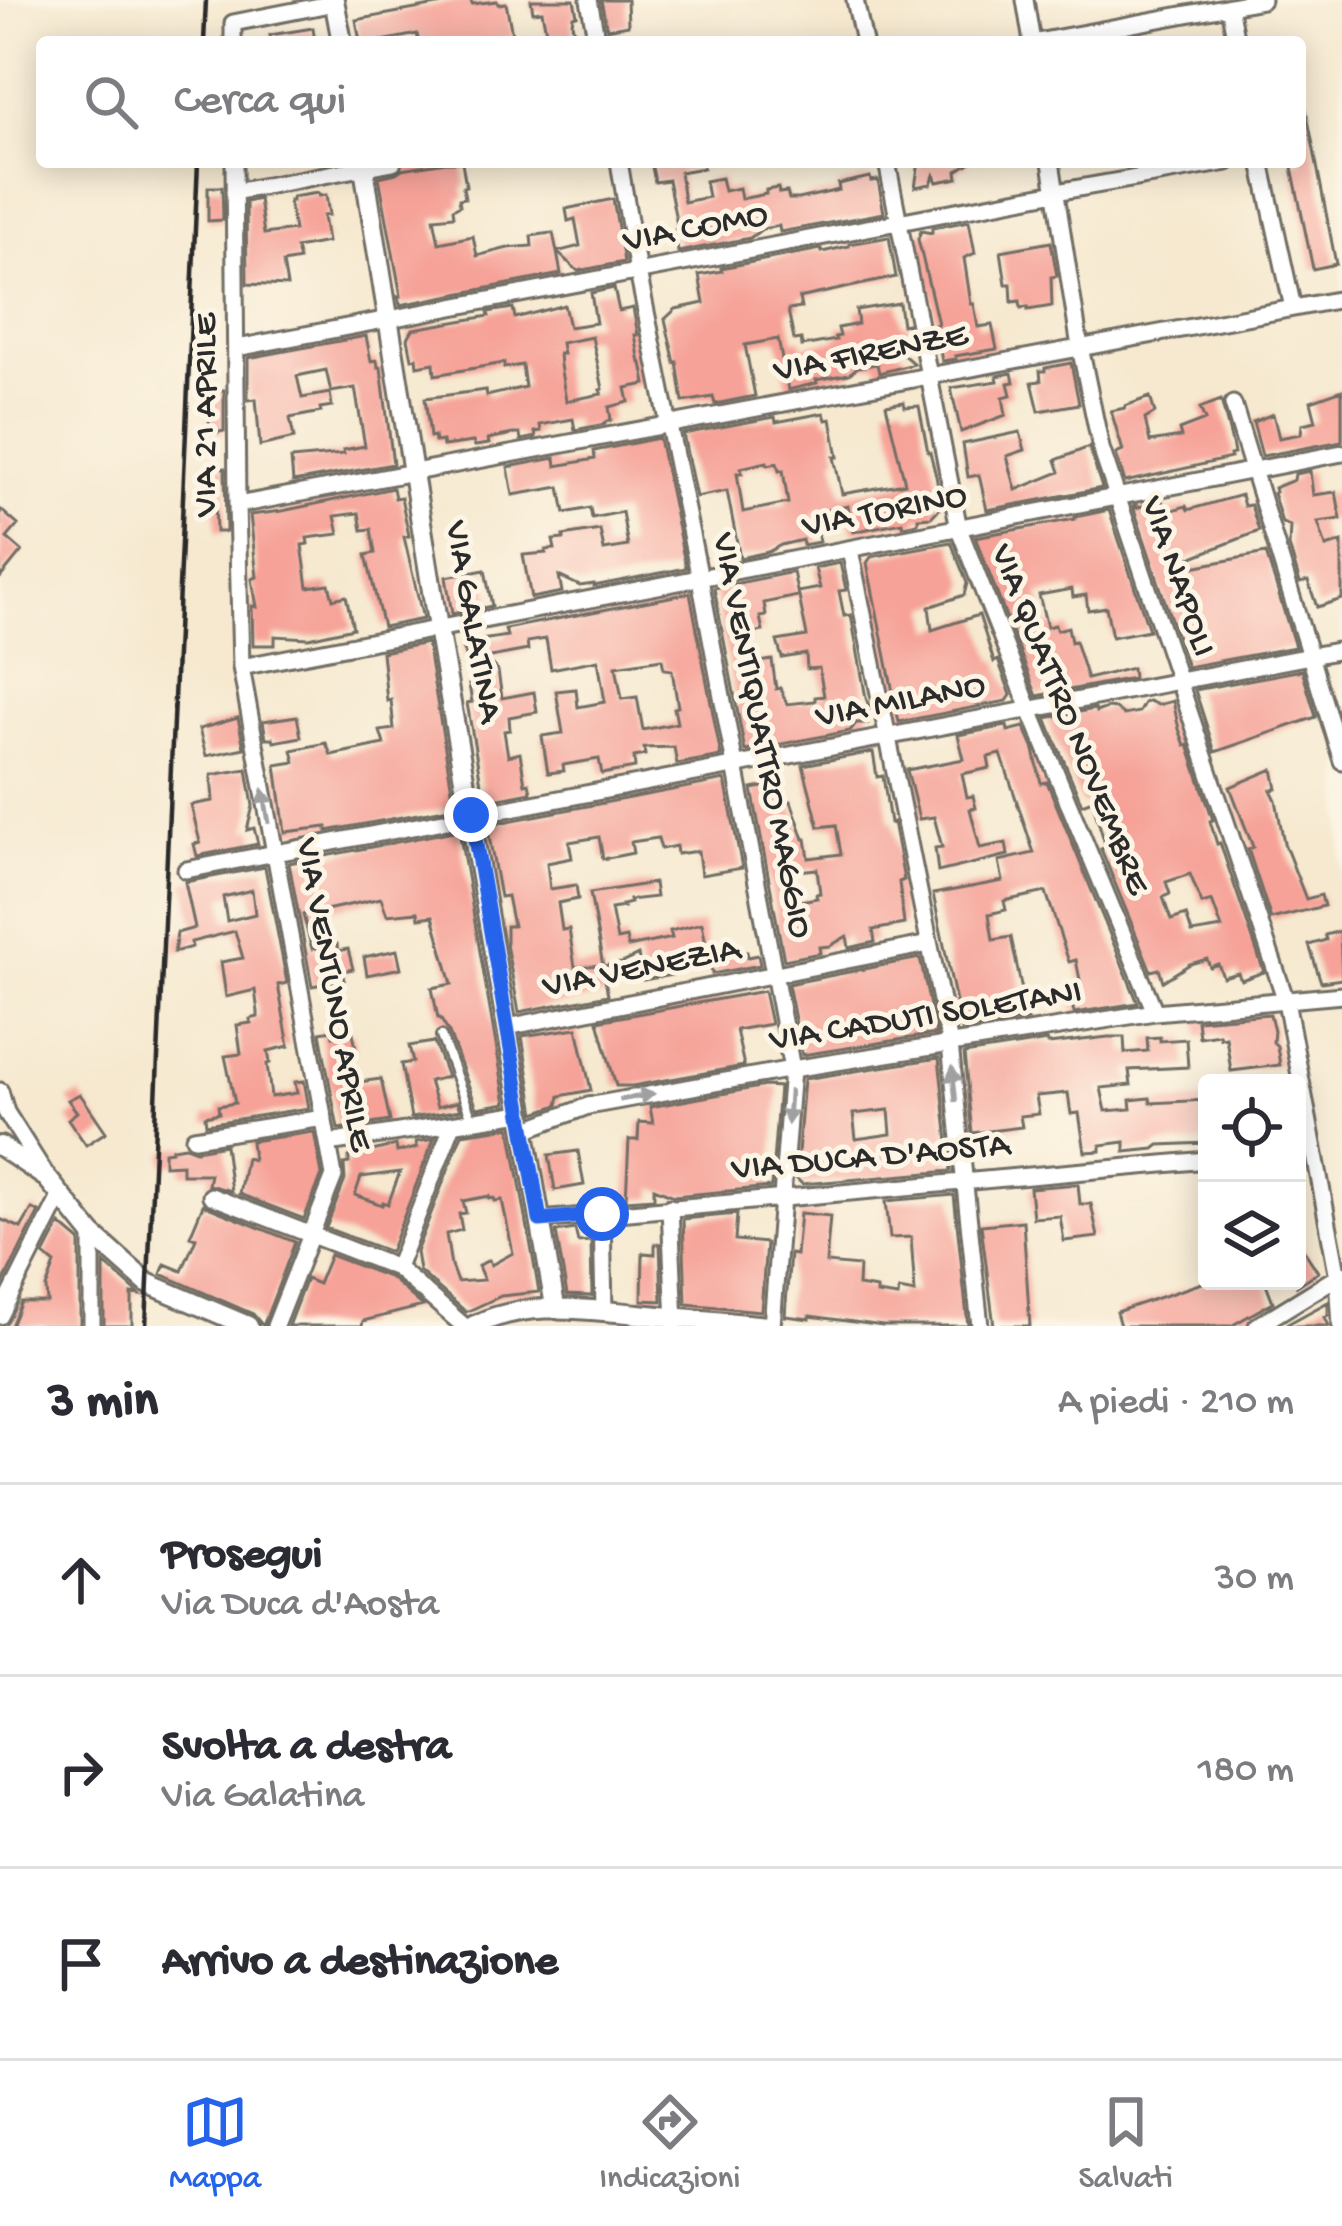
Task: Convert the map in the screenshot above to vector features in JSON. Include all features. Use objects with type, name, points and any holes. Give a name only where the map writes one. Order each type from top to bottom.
[{"type":"street","points":[[589,0],[596,36]]},
{"type":"street","points":[[855,0],[863,36]]},
{"type":"street","points":[[1025,0],[1033,36]]},
{"type":"street","points":[[1066,36],[1262,0]]},
{"type":"street","points":[[233,36],[233,22],[339,1],[342,36]]},
{"type":"street","points":[[1228,6],[1235,36]]},
{"type":"street","name":"VIA 21 APRILE","points":[[234,168],[241,667]]},
{"type":"street","points":[[234,192],[349,168]]},
{"type":"street","name":"VIA GALATINA","points":[[363,168],[556,1316]]},
{"type":"street","name":"VIA VENTIQUATTRO MAGGIO","points":[[621,168],[792,1069],[770,1326]]},
{"type":"street","name":"VIA QUATTRO NOVEMBRE","points":[[888,168],[959,529],[1154,1012]]},
{"type":"street","name":"VIA NAPOLI","points":[[1052,168],[1101,448],[1286,1001],[1295,1074]]},
{"type":"street","name":"VIA COMO","points":[[237,348],[1194,168]]},
{"type":"street","points":[[1262,168],[1293,308]]},
{"type":"street","name":"VIA FIRENZE","points":[[237,505],[1342,299]]},
{"type":"street","points":[[1233,404],[1342,761]]},
{"type":"street","name":"VIA TORINO","points":[[241,667],[1342,454]]},
{"type":"street","points":[[850,550],[950,1045],[980,1326]]},
{"type":"street","name":"VIA MILANO","points":[[186,870],[1342,650]]},
{"type":"street","name":"VIA VENTUNO APRILE","points":[[241,667],[334,1176],[275,1326]]},
{"type":"street","name":"VIA VENEZIA","points":[[507,1027],[929,944]]},
{"type":"street","name":"VIA CADUTI SOLETANI","points":[[328,1143],[472,1120],[524,1122],[792,1069],[1154,1012],[1342,995]]},
{"type":"street","points":[[0,1091],[3,1113],[60,1197],[92,1234],[147,1283],[248,1326]]},
{"type":"street","points":[[194,1138],[324,1118]]},
{"type":"street","points":[[397,1268],[453,1124]]},
{"type":"street","points":[[0,1145],[47,1178]]},
{"type":"street","name":"VIA NAPOLI","points":[[1306,1156],[1340,1276],[1341,1326]]},
{"type":"street","name":"VIA DUCA D'AOSTA","points":[[540,1220],[1198,1161]]},
{"type":"street","points":[[211,1196],[397,1268],[468,1326],[513,1312],[556,1316],[604,1311],[675,1322],[770,1326]]},
{"type":"street","points":[[0,1316],[60,1197]]},
{"type":"street","points":[[670,1207],[675,1322]]},
{"type":"street","points":[[602,1214],[604,1311]]},
{"type":"street","points":[[92,1234],[92,1326]]},
{"type":"street","points":[[1257,1326],[1340,1276]]},
{"type":"lane","points":[[441,1036],[472,1120]]},
{"type":"building","points":[[464,0],[472,4],[497,1],[506,3],[512,36],[359,36],[356,20]]},
{"type":"building","points":[[531,0],[574,0],[575,36],[547,36],[542,11],[533,12]]},
{"type":"building","points":[[601,0],[627,0],[628,25],[607,29]]},
{"type":"building","points":[[313,28],[314,36],[270,36]]},
{"type":"building","points":[[1306,109],[1336,264],[1313,269],[1292,168],[1306,168]]},
{"type":"building","points":[[463,168],[465,198],[459,199],[454,216],[434,218],[439,243],[473,236],[477,256],[532,246],[531,236],[553,233],[561,274],[400,305],[379,177],[402,169]]},
{"type":"building","points":[[652,168],[703,168],[680,172],[684,202],[708,197],[705,181],[721,178],[724,191],[739,188],[741,199],[778,188],[789,199],[798,199],[870,177],[878,180],[884,213],[780,232],[779,226],[762,229],[750,238],[678,252],[668,180],[655,182]]},
{"type":"building","points":[[918,168],[962,168],[958,178],[937,182],[934,175],[931,184],[915,187]]},
{"type":"building","points":[[208,187],[222,187],[223,220],[208,221]]},
{"type":"building","points":[[326,195],[327,242],[296,248],[299,260],[283,263],[287,286],[247,284],[246,202],[259,199],[264,234],[294,230],[289,201]]},
{"type":"building","points":[[613,199],[624,262],[578,271],[557,252],[580,246],[575,219],[568,221],[566,209]]},
{"type":"building","points":[[969,221],[975,253],[964,258],[971,304],[978,327],[992,325],[997,349],[942,361],[918,239],[921,231],[932,233],[932,228]]},
{"type":"building","points":[[889,237],[896,277],[799,298],[801,308],[788,310],[794,340],[801,339],[802,346],[836,340],[838,328],[858,324],[856,310],[899,303],[910,342],[893,346],[914,364],[879,373],[877,364],[858,367],[849,374],[788,390],[778,339],[745,345],[755,396],[715,404],[713,397],[683,402],[665,319],[676,309],[704,303],[699,275]]},
{"type":"building","points":[[1051,242],[1057,276],[1051,277],[1052,306],[1021,308],[1020,301],[1012,302],[1001,251]]},
{"type":"building","points":[[614,288],[619,311],[633,308],[646,384],[626,388],[629,402],[609,407],[611,420],[575,430],[573,419],[540,425],[536,437],[521,440],[520,434],[513,434],[475,446],[473,442],[443,446],[430,437],[425,398],[486,390],[487,396],[525,387],[522,365],[504,368],[504,363],[435,375],[434,363],[417,366],[416,358],[412,359],[408,338],[413,329],[513,308],[515,318],[564,305],[569,327],[596,323],[591,293]],"holes":[[[592,337],[602,394],[566,401],[561,343]]]},
{"type":"building","points":[[366,336],[371,361],[377,360],[381,367],[393,464],[293,482],[291,459],[344,454],[343,450],[365,446],[355,388],[331,392],[326,370],[297,376],[302,398],[330,393],[332,406],[290,418],[294,438],[260,446],[256,399],[248,400],[248,358]]},
{"type":"building","points":[[1071,363],[1079,404],[1039,411],[1032,382],[1041,381],[1040,371],[1045,368]]},
{"type":"building","points":[[1012,373],[1011,395],[1003,397],[1006,415],[961,432],[951,388],[998,381],[997,376]]},
{"type":"building","points":[[212,390],[224,390],[224,431],[206,435],[213,417]]},
{"type":"building","points":[[1342,390],[1342,441],[1262,456],[1253,422],[1273,414],[1279,438],[1301,434],[1302,424],[1316,421],[1311,401]]},
{"type":"building","points":[[1150,397],[1155,413],[1145,419],[1150,442],[1181,437],[1179,430],[1205,420],[1200,408],[1221,400],[1234,454],[1125,482],[1116,454],[1123,451],[1111,411]]},
{"type":"building","points":[[886,405],[919,406],[939,509],[931,517],[918,518],[918,523],[853,532],[848,506],[818,512],[814,513],[819,542],[803,545],[802,540],[740,558],[727,491],[696,497],[683,434],[824,413],[826,420],[831,419],[842,494],[905,483]],"holes":[[[777,463],[779,471],[783,470],[788,503],[743,512],[737,473],[742,473],[741,468]]]},
{"type":"building","points":[[1020,432],[1025,450],[1007,456],[1016,490],[1060,472],[1056,460],[1089,447],[1102,488],[987,510],[979,475],[968,477],[963,444]]},
{"type":"building","points":[[659,438],[686,568],[594,586],[580,586],[559,576],[562,592],[531,598],[523,555],[555,549],[553,540],[563,536],[600,530],[604,550],[628,546],[622,512],[592,518],[590,508],[565,513],[560,487],[513,495],[508,467],[555,458],[556,466],[595,459],[594,451]]},
{"type":"building","points":[[214,467],[225,468],[226,532],[216,532]]},
{"type":"building","points":[[1310,471],[1313,495],[1336,492],[1341,519],[1318,522],[1326,547],[1342,542],[1342,599],[1317,607],[1308,581],[1300,583],[1289,546],[1290,526],[1282,523],[1273,493],[1274,488],[1294,480],[1295,474]]},
{"type":"building","points":[[393,488],[395,498],[401,497],[409,536],[404,537],[423,619],[383,627],[366,555],[375,553],[371,529],[362,530],[359,513],[335,516],[339,534],[307,538],[308,544],[302,545],[308,587],[329,584],[333,599],[346,596],[353,628],[309,638],[275,636],[275,645],[253,645],[252,606],[257,607],[252,579],[257,577],[250,515]]},
{"type":"building","points":[[1241,495],[1244,506],[1251,505],[1259,531],[1185,560],[1187,568],[1266,553],[1295,647],[1187,667],[1133,506],[1162,501],[1166,512],[1186,506],[1188,510]]},
{"type":"building","points":[[0,509],[18,525],[7,538],[22,551],[0,578]]},
{"type":"building","points":[[1109,510],[1149,630],[1112,637],[1106,607],[1088,610],[1086,595],[1073,597],[1072,589],[1039,595],[1047,627],[1068,627],[1087,679],[1132,668],[1133,678],[1037,696],[975,537]]},
{"type":"building","points":[[951,542],[967,583],[964,595],[929,607],[932,630],[979,615],[1011,695],[1007,701],[899,722],[867,563],[871,557]]},
{"type":"building","points":[[840,563],[846,590],[839,591],[844,616],[851,615],[870,709],[868,723],[856,723],[850,731],[745,751],[714,588],[793,572],[798,596],[764,603],[763,631],[741,635],[747,658],[753,657],[754,663],[772,660],[776,689],[780,688],[787,704],[815,701],[824,696],[819,668],[807,669],[806,654],[782,658],[777,641],[807,636],[798,592],[820,588],[815,568]]},
{"type":"building","points":[[485,570],[492,606],[452,614],[446,577]]},
{"type":"building","points":[[690,593],[721,756],[677,764],[674,747],[644,748],[645,755],[634,757],[635,768],[602,774],[599,759],[563,765],[564,771],[548,773],[542,736],[563,733],[556,691],[576,689],[578,707],[605,702],[598,660],[551,669],[546,639],[527,642],[528,650],[485,658],[498,671],[502,698],[534,692],[537,712],[509,717],[510,730],[504,731],[508,756],[520,753],[525,784],[529,783],[531,792],[484,801],[467,703],[472,702],[469,685],[473,685],[462,643],[507,636],[505,629]],"holes":[[[662,659],[664,669],[672,670],[677,723],[643,730],[637,697],[622,699],[616,666]]]},
{"type":"building","points":[[427,643],[455,807],[327,831],[327,827],[285,832],[276,765],[295,762],[292,750],[326,743],[331,755],[384,744],[380,731],[394,729],[382,652]]},
{"type":"building","points":[[1302,670],[1316,717],[1215,752],[1195,690]]},
{"type":"building","points":[[1173,701],[1217,844],[1264,972],[1241,980],[1238,973],[1223,977],[1218,964],[1210,967],[1207,959],[1163,981],[1159,969],[1151,971],[1101,849],[1106,847],[1092,800],[1082,804],[1046,718],[1107,708],[1124,715],[1139,712],[1144,703]],"holes":[[[1190,874],[1202,904],[1212,901],[1222,928],[1192,933],[1186,915],[1171,920],[1163,897],[1170,894],[1166,882]]]},
{"type":"building","points":[[297,716],[301,737],[274,742],[266,738],[263,721]]},
{"type":"building","points":[[238,718],[244,748],[206,756],[199,729]]},
{"type":"building","points":[[1007,726],[1008,731],[1024,727],[1041,783],[1047,782],[1138,1003],[1074,1013],[1071,999],[1083,995],[1076,960],[1069,962],[1046,892],[1004,901],[1006,910],[989,914],[993,940],[1011,937],[1028,1020],[962,1030],[933,894],[1003,881],[999,861],[1034,853],[1001,754],[988,757],[990,768],[962,774],[967,797],[973,796],[976,808],[970,809],[980,848],[1006,843],[1008,855],[938,872],[935,848],[942,847],[934,817],[919,819],[907,770],[964,759],[958,735]]},
{"type":"building","points":[[873,752],[877,777],[883,776],[904,880],[899,882],[904,924],[873,930],[875,942],[849,948],[847,936],[819,947],[820,953],[784,960],[752,789],[779,784],[784,802],[791,801],[809,858],[841,854],[836,825],[819,827],[803,765]],"holes":[[[817,869],[817,898],[794,902],[788,872]]]},
{"type":"building","points":[[247,769],[253,806],[247,830],[254,828],[258,844],[197,856],[194,844],[200,842],[191,805],[213,801],[211,775]]},
{"type":"building","points":[[1273,769],[1277,789],[1271,790],[1284,843],[1306,899],[1321,895],[1324,906],[1271,919],[1248,849],[1253,847],[1230,787]]},
{"type":"building","points":[[725,780],[742,868],[701,875],[698,851],[677,854],[676,846],[661,849],[658,838],[631,842],[633,853],[603,859],[599,837],[569,842],[572,858],[547,863],[550,889],[576,885],[578,899],[558,903],[562,930],[569,929],[575,967],[602,965],[608,995],[519,1012],[506,944],[506,926],[513,926],[507,896],[500,897],[487,825]]},
{"type":"building","points":[[459,830],[506,1103],[477,1108],[449,1033],[438,1018],[432,988],[452,984],[433,916],[419,918],[418,912],[387,915],[381,898],[303,915],[312,949],[337,944],[338,951],[348,949],[353,969],[342,971],[344,980],[312,986],[289,863]]},
{"type":"building","points":[[265,867],[287,983],[278,985],[289,1046],[268,1051],[271,1097],[297,1093],[295,1082],[304,1081],[309,1108],[206,1124],[205,1116],[219,1113],[218,1106],[235,1103],[225,1056],[241,1054],[237,1025],[251,1023],[258,1012],[255,990],[226,997],[221,962],[243,958],[235,931],[191,942],[192,947],[174,952],[177,933],[195,928],[185,882]],"holes":[[[252,890],[255,914],[227,921],[223,897]]]},
{"type":"building","points":[[654,883],[656,897],[629,900],[611,909],[617,940],[626,938],[628,947],[672,938],[670,931],[702,923],[709,960],[670,967],[672,975],[643,980],[638,955],[603,966],[590,893]]},
{"type":"building","points":[[1340,931],[1342,979],[1321,982],[1309,945]]},
{"type":"building","points":[[735,948],[748,957],[758,955],[760,965],[712,974],[708,952]]},
{"type":"building","points":[[397,950],[401,968],[367,975],[364,957]]},
{"type":"building","points":[[920,958],[936,1034],[802,1055],[788,984]]},
{"type":"building","points":[[764,991],[771,1024],[736,1030],[744,1066],[616,1086],[598,1021]]},
{"type":"building","points":[[1270,1014],[1280,1065],[1231,1071],[1226,1037],[1199,1037],[1197,1020]]},
{"type":"building","points":[[577,1028],[591,1090],[560,1096],[558,1105],[535,1113],[522,1036]]},
{"type":"building","points":[[332,1030],[333,1036],[353,1033],[356,1048],[346,1050],[351,1083],[381,1079],[390,1121],[338,1129],[320,1032]]},
{"type":"building","points":[[1124,1037],[1125,1053],[1148,1051],[1147,1038],[1186,1039],[1188,1067],[1129,1070],[1131,1085],[1101,1088],[1106,1111],[1131,1109],[1130,1100],[1198,1100],[1198,1143],[1125,1152],[1125,1142],[1085,1152],[1079,1113],[1071,1114],[1068,1093],[1036,1096],[1039,1114],[1020,1116],[1022,1127],[972,1133],[964,1054]]},
{"type":"building","points":[[434,1042],[447,1077],[429,1081],[437,1107],[457,1102],[460,1110],[411,1118],[401,1064],[413,1062],[409,1046]]},
{"type":"building","points":[[939,1058],[951,1171],[802,1184],[796,1178],[804,1079]],"holes":[[[889,1110],[891,1134],[856,1139],[853,1114]]]},
{"type":"building","points":[[779,1087],[771,1187],[674,1196],[654,1188],[654,1198],[626,1200],[629,1140],[638,1140],[639,1122],[653,1123],[650,1107]]},
{"type":"building","points":[[80,1094],[106,1132],[86,1145],[68,1119],[77,1112],[68,1100]]},
{"type":"building","points":[[510,1127],[539,1292],[501,1296],[466,1312],[419,1271],[416,1252],[462,1134]],"holes":[[[502,1200],[513,1253],[478,1266],[484,1280],[457,1282],[446,1234],[462,1230],[463,1201]]]},
{"type":"building","points":[[314,1132],[322,1175],[304,1219],[239,1194],[246,1158],[253,1160],[251,1141]]},
{"type":"building","points":[[434,1139],[390,1252],[326,1228],[349,1157],[396,1145],[397,1152],[417,1148],[416,1142]],"holes":[[[400,1172],[388,1204],[355,1195],[361,1177]]]},
{"type":"building","points":[[225,1145],[231,1191],[208,1185],[210,1174],[182,1174],[182,1164],[164,1165],[164,1152],[172,1148]]},
{"type":"building","points":[[578,1151],[584,1185],[555,1190],[549,1155]]},
{"type":"building","points":[[1078,1184],[1080,1204],[1091,1204],[1098,1237],[1064,1241],[1060,1216],[1033,1218],[1030,1188]]},
{"type":"building","points":[[954,1195],[968,1326],[883,1326],[785,1316],[790,1254],[796,1255],[800,1213],[830,1216],[826,1263],[859,1266],[858,1286],[898,1297],[899,1290],[915,1293],[911,1237],[890,1238],[886,1201]]},
{"type":"building","points":[[203,1205],[295,1242],[263,1326],[253,1314],[161,1274],[165,1264],[182,1271]]},
{"type":"building","points":[[32,1209],[39,1212],[0,1289],[0,1219],[21,1228]]},
{"type":"building","points":[[737,1214],[735,1240],[766,1243],[761,1311],[686,1304],[683,1219]]},
{"type":"building","points":[[1023,1221],[1030,1326],[994,1326],[981,1225]]},
{"type":"building","points":[[60,1224],[80,1241],[80,1326],[11,1326],[21,1302],[47,1302],[46,1288],[55,1264],[44,1255]]},
{"type":"building","points":[[575,1229],[578,1242],[591,1241],[592,1296],[567,1295],[556,1232]]},
{"type":"building","points":[[655,1244],[660,1244],[662,1301],[642,1300],[643,1253],[655,1254]]},
{"type":"building","points":[[1306,1254],[1318,1272],[1306,1280]]},
{"type":"building","points":[[330,1255],[391,1278],[423,1306],[363,1321],[362,1326],[288,1326],[306,1279],[318,1284]]},
{"type":"building","points":[[104,1263],[140,1295],[132,1294],[132,1326],[104,1326]]},
{"type":"building","points":[[1198,1284],[1198,1290],[1268,1290],[1273,1302],[1231,1326],[1120,1326],[1116,1312]]},
{"type":"building","points":[[1328,1302],[1325,1317],[1329,1326],[1284,1326]]},
{"type":"railway","points":[[204,36],[206,0]]},
{"type":"railway","points":[[146,1326],[198,168]]},
{"type":"route","points":[[471,815],[540,1220],[602,1214]]}]
